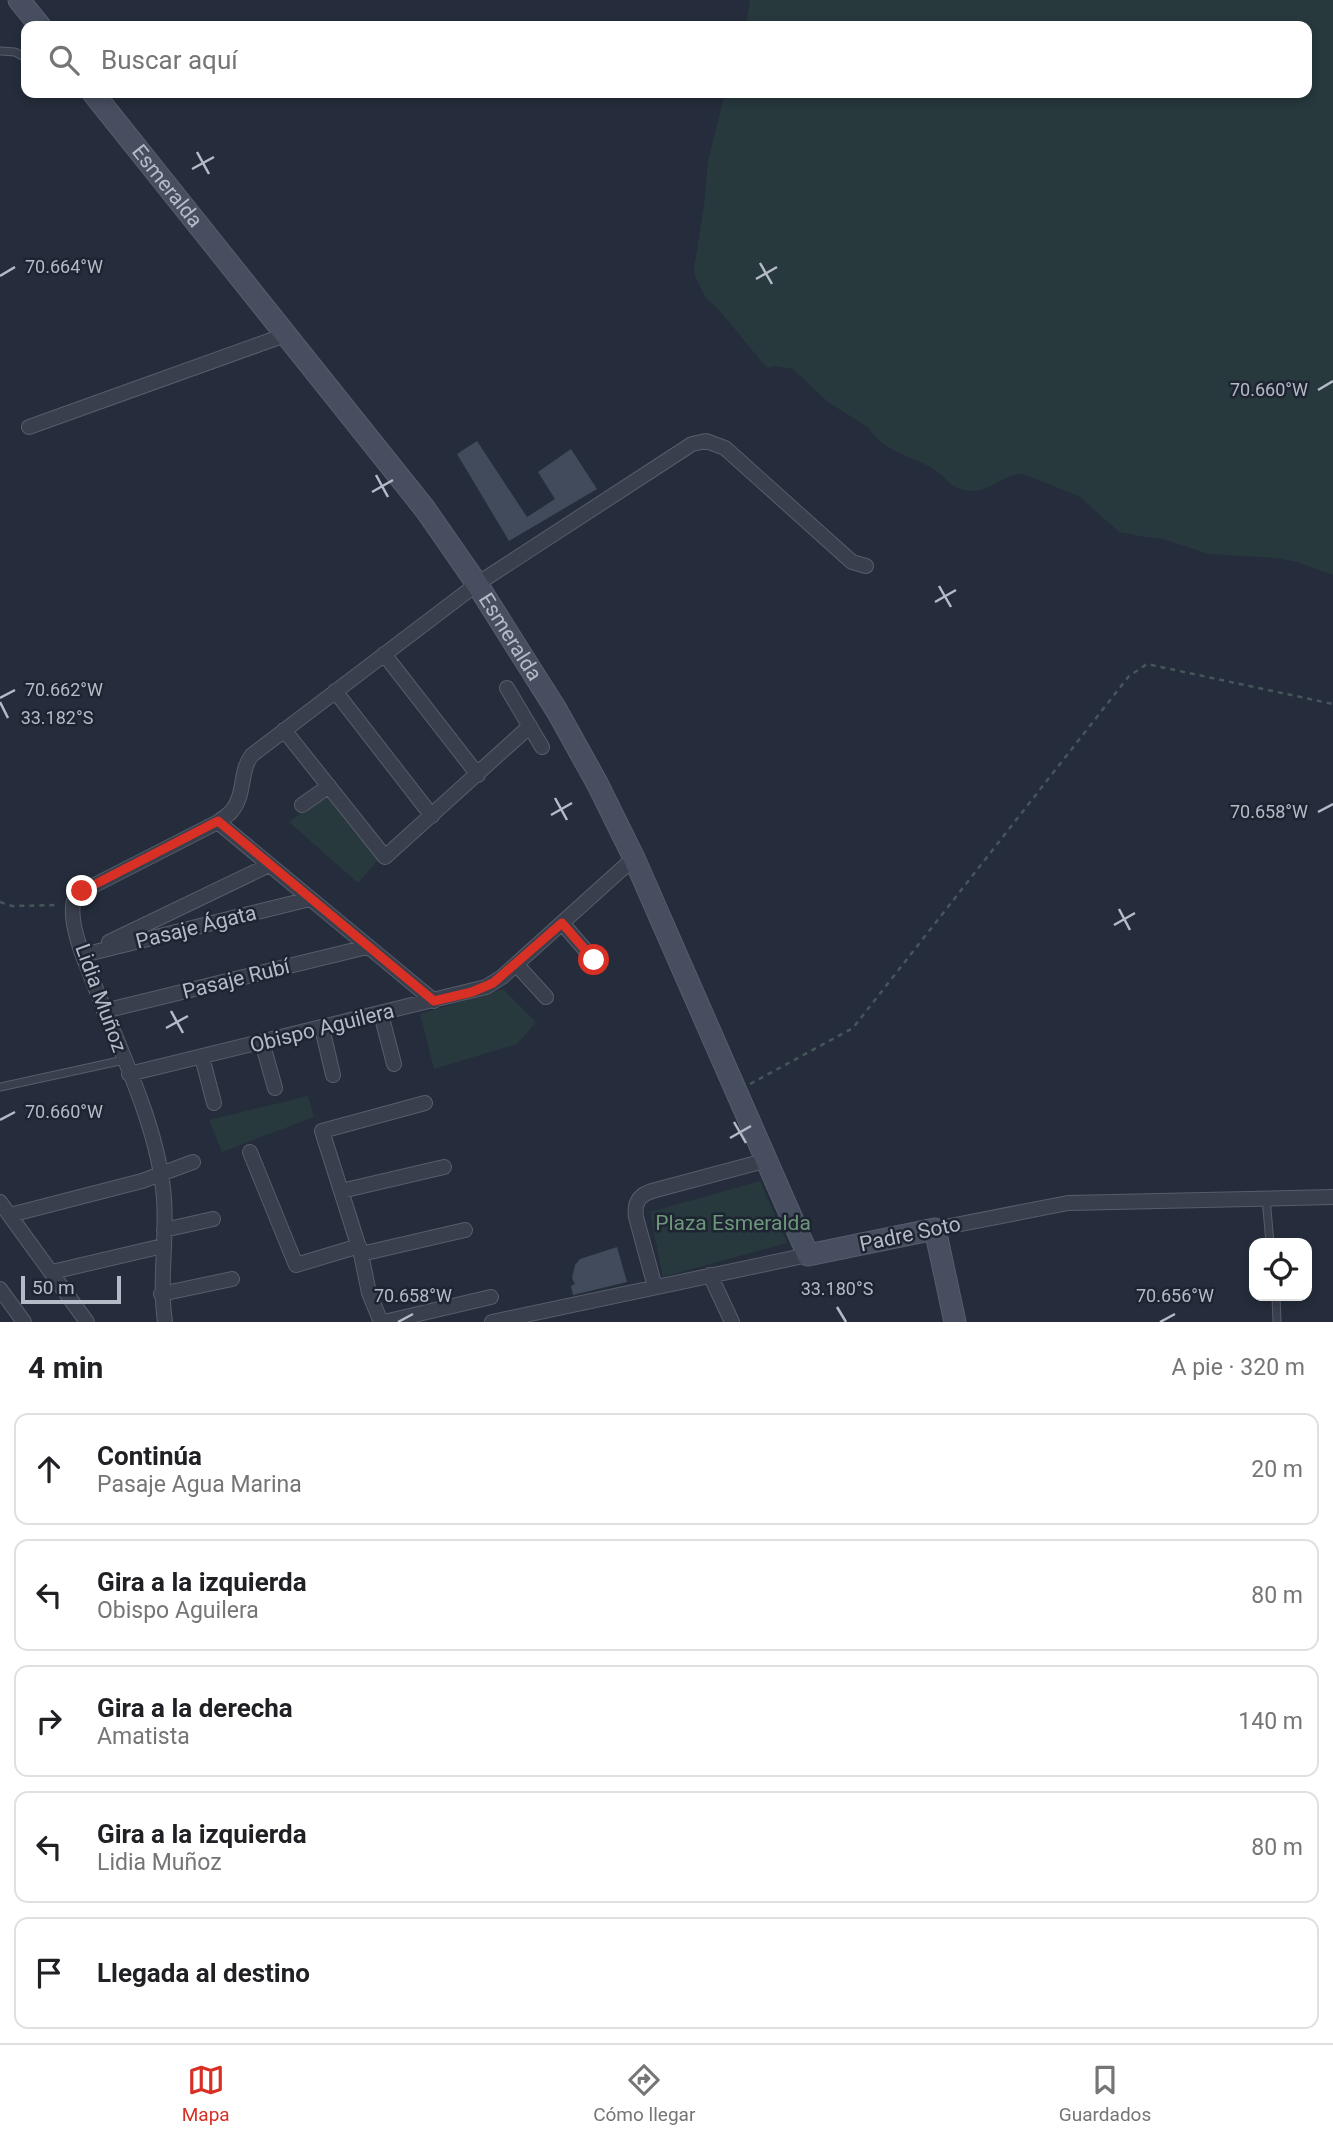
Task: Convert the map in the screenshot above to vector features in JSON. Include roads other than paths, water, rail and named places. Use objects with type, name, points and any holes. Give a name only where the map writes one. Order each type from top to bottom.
[{"type":"street","points":[[23,1],[37,21]]},
{"type":"street","name":"Esmeralda","points":[[97,98],[425,509],[477,584],[571,735],[634,858],[808,1255]]},
{"type":"street","points":[[29,427],[285,335]]},
{"type":"street","points":[[434,1001],[218,821],[232,811],[240,794],[244,765],[252,755],[477,584],[692,444],[706,441],[725,448],[852,562],[866,566]]},
{"type":"street","points":[[384,654],[478,775]]},
{"type":"street","points":[[507,688],[542,747]]},
{"type":"street","points":[[335,691],[432,816]]},
{"type":"street","points":[[284,730],[385,857],[530,726]]},
{"type":"street","points":[[302,805],[329,786]]},
{"type":"street","name":"Lidia Muñoz","points":[[165,1322],[161,1294],[164,1199],[151,1132],[83,955],[71,910],[73,900],[82,891],[218,821]]},
{"type":"street","name":"Obispo Aguilera","points":[[129,1074],[486,987],[502,977],[634,858]]},
{"type":"street","points":[[83,955],[269,864]]},
{"type":"street","name":"Pasaje Ágata","points":[[83,955],[310,899]]},
{"type":"street","points":[[562,923],[594,960]]},
{"type":"street","name":"Pasaje Rubí","points":[[104,1011],[367,947]]},
{"type":"street","points":[[516,964],[546,998]]},
{"type":"street","points":[[381,1014],[394,1064]]},
{"type":"street","points":[[322,1028],[333,1074]]},
{"type":"street","points":[[262,1042],[275,1088]]},
{"type":"street","points":[[202,1057],[214,1103]]},
{"type":"street","points":[[425,1103],[322,1131],[360,1250],[369,1293],[383,1322],[491,1297]]},
{"type":"street","points":[[250,1152],[296,1265],[465,1230]]},
{"type":"street","points":[[655,1287],[636,1217],[635,1206],[639,1198],[652,1191],[768,1160]]},
{"type":"street","points":[[10,1215],[142,1181],[193,1162]]},
{"type":"street","points":[[341,1191],[444,1167]]},
{"type":"street","name":"Padre Soto","points":[[492,1322],[935,1228],[1068,1203],[1333,1197]]},
{"type":"street","points":[[0,1202],[87,1322]]},
{"type":"street","points":[[164,1230],[213,1219]]},
{"type":"street","points":[[935,1228],[954,1322]]},
{"type":"street","points":[[52,1272],[163,1246]]},
{"type":"street","points":[[710,1275],[732,1322]]},
{"type":"street","points":[[161,1294],[232,1279]]},
{"type":"street","points":[[0,1289],[24,1322]]},
{"type":"lane","points":[[0,51],[21,55]]},
{"type":"lane","points":[[0,1087],[124,1060]]},
{"type":"lane","points":[[1266,1197],[1270,1238]]},
{"type":"lane","points":[[1276,1301],[1276,1322]]},
{"type":"park label","name":"Plaza Esmeralda","points":[[733,1223]]}]
